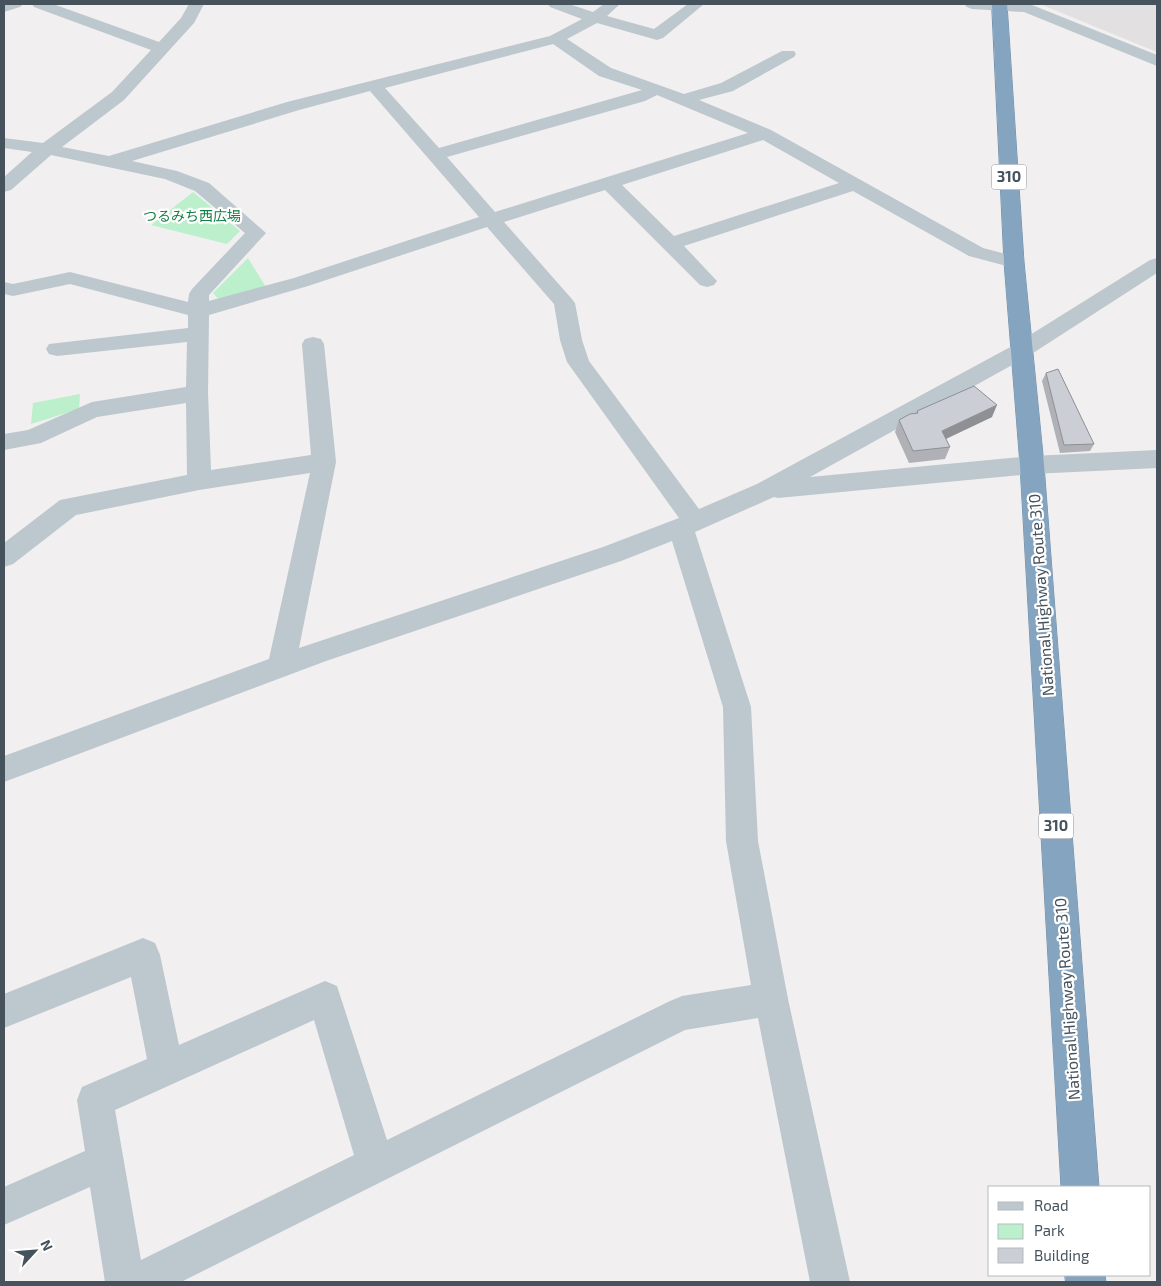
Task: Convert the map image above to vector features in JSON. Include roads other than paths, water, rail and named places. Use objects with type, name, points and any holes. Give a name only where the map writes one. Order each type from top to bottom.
[{"type":"highway","name":"National Highway Route 310","points":[[999,5],[1014,262],[1032,465],[1080,1186]]},
{"type":"street","points":[[4,7],[15,4]]},
{"type":"street","points":[[39,4],[162,49]]},
{"type":"street","points":[[4,186],[48,148],[118,96],[188,20],[196,4]]},
{"type":"street","points":[[555,4],[594,18],[657,35],[697,4]]},
{"type":"street","points":[[110,162],[293,106],[556,39],[594,18],[613,4]]},
{"type":"street","points":[[972,4],[1027,8],[1157,61]]},
{"type":"street","points":[[556,39],[605,72],[657,89],[765,134],[976,252],[1014,262]]},
{"type":"street","points":[[681,100],[727,87],[788,54]]},
{"type":"street","points":[[374,85],[564,303],[571,340],[578,362],[688,525],[737,707],[742,841],[771,999],[830,1282]]},
{"type":"street","points":[[434,155],[639,97],[657,89]]},
{"type":"street","points":[[4,288],[13,290],[70,278],[198,312],[301,282],[490,220],[765,134]]},
{"type":"street","points":[[4,143],[48,148],[170,175],[202,187],[256,233],[199,294],[197,393],[199,481]]},
{"type":"street","points":[[609,183],[707,281]]},
{"type":"street","points":[[670,244],[856,184]]},
{"type":"street","points":[[4,769],[281,666],[612,554],[688,525],[766,490],[1022,350],[1157,264]]},
{"type":"street","points":[[57,349],[198,334]]},
{"type":"street","points":[[281,666],[324,462],[313,344]]},
{"type":"street","points":[[4,442],[33,437],[92,410],[197,393]]},
{"type":"street","points":[[766,490],[1032,465],[1157,459]]},
{"type":"street","points":[[4,557],[69,507],[199,481],[324,462]]},
{"type":"street","points":[[4,1011],[143,956],[167,1069]]},
{"type":"street","points":[[125,1282],[95,1100],[325,998],[376,1166]]},
{"type":"street","points":[[139,1282],[682,1013],[771,999]]},
{"type":"street","points":[[4,1206],[105,1161]]},
{"type":"park label","name":"つるみち西広場","points":[[192,216]]}]
